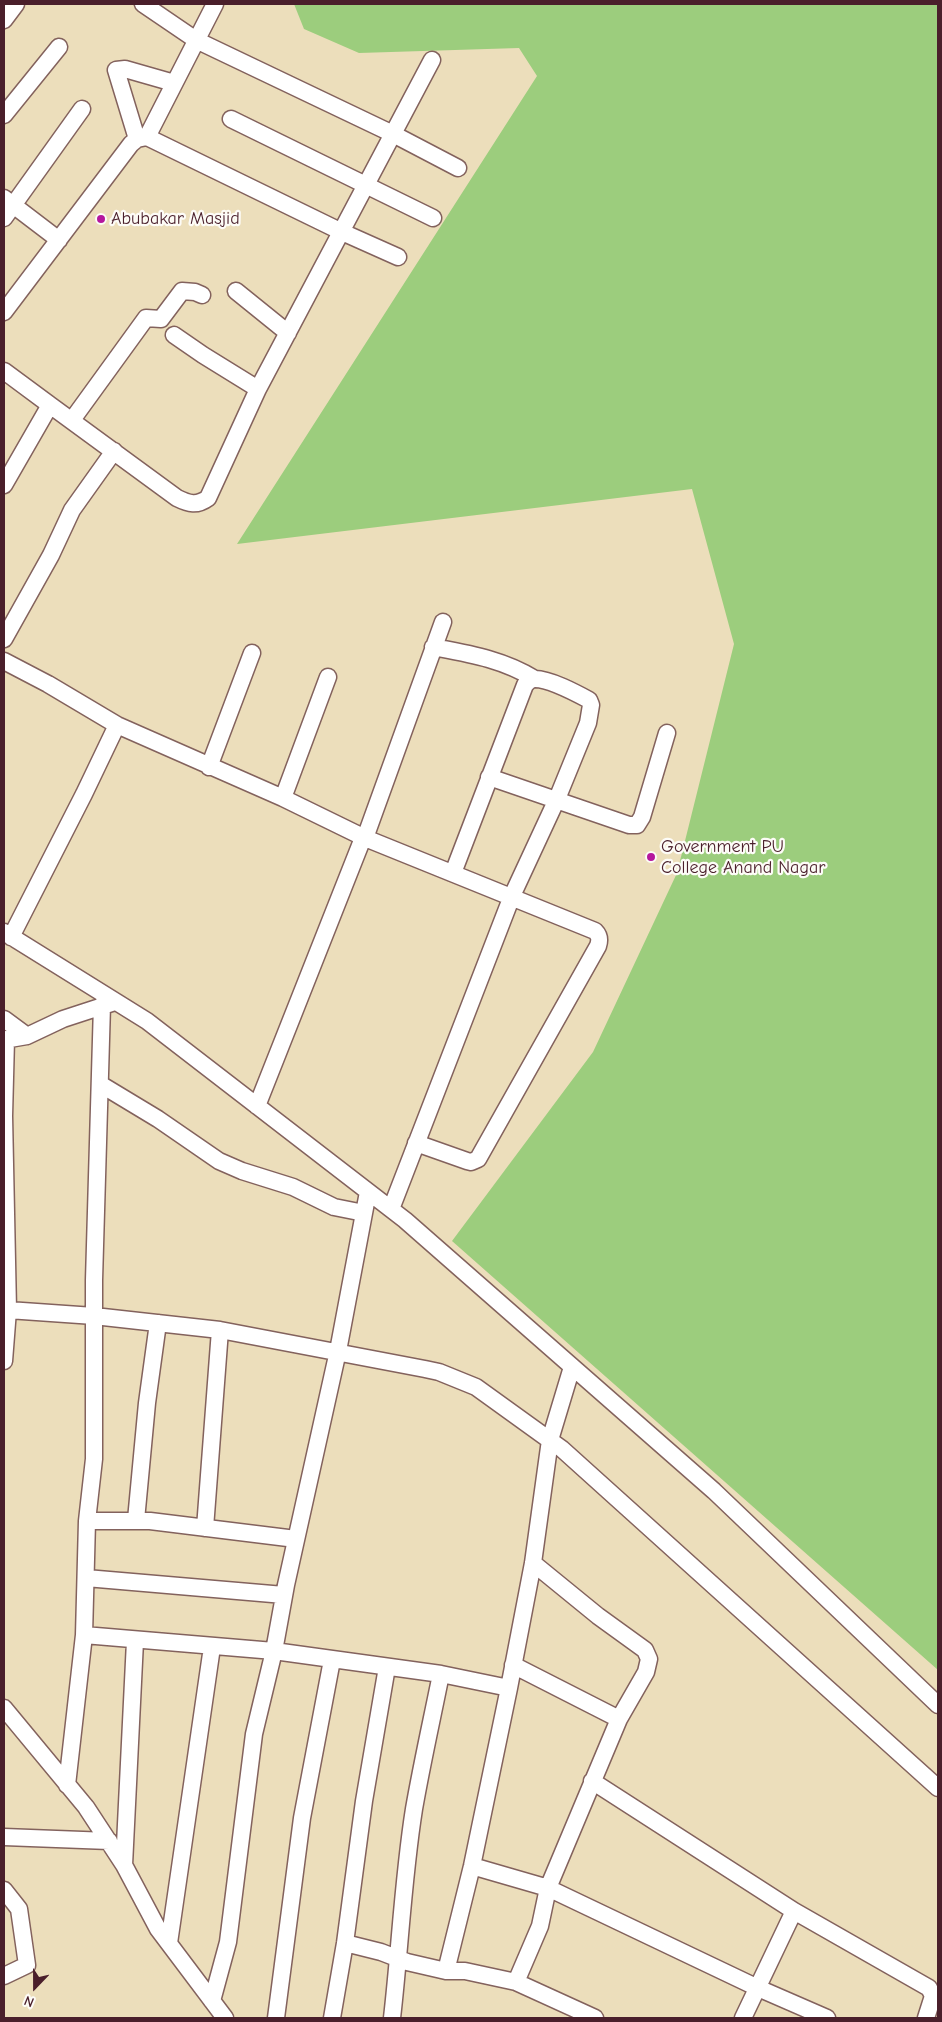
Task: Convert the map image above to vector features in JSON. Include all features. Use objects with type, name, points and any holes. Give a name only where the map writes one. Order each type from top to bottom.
[{"type":"street","points":[[4,20],[16,4]]},
{"type":"street","points":[[143,4],[196,40],[393,134],[458,168]]},
{"type":"street","points":[[4,312],[131,144],[142,138],[174,83],[214,4]]},
{"type":"street","points":[[4,115],[58,47]]},
{"type":"street","points":[[4,371],[177,498],[187,504],[203,502],[208,498],[258,389],[432,60]]},
{"type":"street","points":[[174,83],[126,69],[116,70],[142,138],[342,232],[398,256]]},
{"type":"street","points":[[59,240],[7,207],[82,109]]},
{"type":"street","points":[[231,119],[433,218]]},
{"type":"street","points":[[236,291],[288,333]]},
{"type":"street","points":[[72,420],[146,318],[161,319],[182,292],[195,292],[202,295]]},
{"type":"street","points":[[174,335],[258,389]]},
{"type":"street","points":[[4,485],[50,405]]},
{"type":"street","points":[[4,639],[51,555],[72,510],[114,452]]},
{"type":"street","points":[[257,1106],[361,843],[365,838],[443,622]]},
{"type":"street","points":[[391,1209],[512,896],[558,799],[588,723],[591,705],[589,700],[578,694],[535,679],[524,672],[484,656],[433,647]]},
{"type":"street","points":[[209,767],[252,653]]},
{"type":"street","points":[[4,661],[48,684],[117,725],[283,798],[365,838],[595,931],[599,938],[598,946],[478,1160],[471,1162],[416,1143]]},
{"type":"street","points":[[283,798],[328,678]]},
{"type":"street","points":[[453,872],[525,685],[528,681],[535,679]]},
{"type":"street","points":[[117,725],[84,794],[8,934],[109,1003],[147,1021],[391,1209],[714,1491],[938,1705]]},
{"type":"street","points":[[488,777],[558,799],[629,825],[638,825],[667,733]]},
{"type":"street","points":[[4,1361],[8,1310],[4,1116],[5,1040],[27,1036],[63,1019],[109,1003]]},
{"type":"street","points":[[67,1785],[84,1635],[87,1521],[94,1459],[94,1316],[100,1084],[109,1003]]},
{"type":"street","points":[[4,1019],[27,1036]]},
{"type":"street","points":[[100,1084],[158,1119],[219,1161],[242,1171],[293,1187],[334,1207],[364,1213]]},
{"type":"street","points":[[212,2001],[228,1942],[254,1734],[274,1651],[284,1595],[338,1351],[368,1192]]},
{"type":"street","points":[[8,1310],[94,1316],[220,1330],[338,1351],[439,1372],[476,1387],[550,1440],[938,1788]]},
{"type":"street","points":[[136,1520],[147,1403],[158,1323]]},
{"type":"street","points":[[205,1528],[220,1330]]},
{"type":"street","points":[[446,1971],[472,1866],[509,1688],[532,1563],[550,1440],[572,1367]]},
{"type":"street","points":[[87,1521],[136,1520],[296,1539]]},
{"type":"street","points":[[516,1982],[540,1926],[548,1888],[592,1781],[619,1720],[649,1666],[648,1655],[532,1563]]},
{"type":"street","points":[[86,1578],[284,1595]]},
{"type":"street","points":[[84,1635],[135,1641],[274,1651],[441,1674],[509,1688]]},
{"type":"street","points":[[124,1865],[135,1641]]},
{"type":"street","points":[[169,1943],[212,1647]]},
{"type":"street","points":[[276,2018],[302,1818],[332,1660]]},
{"type":"street","points":[[513,1665],[619,1720]]},
{"type":"street","points":[[332,2018],[345,1943],[364,1801],[387,1667]]},
{"type":"street","points":[[392,2018],[414,1810],[441,1674]]},
{"type":"street","points":[[4,1708],[86,1807],[124,1865],[151,1917],[225,2018]]},
{"type":"street","points":[[592,1781],[794,1911],[929,1988],[933,1999],[926,2018]]},
{"type":"street","points":[[4,1837],[108,1841]]},
{"type":"street","points":[[472,1866],[548,1888],[758,1988],[827,2018]]},
{"type":"street","points":[[4,1890],[19,1910],[27,1965],[4,1976]]},
{"type":"street","points":[[743,2018],[794,1911]]},
{"type":"street","points":[[345,1943],[446,1971],[465,1971],[516,1982],[595,2018]]},
{"type":"green space","points":[[294,4],[938,4],[938,1670],[452,1241],[593,1052],[677,873],[734,644],[692,489],[237,544],[537,76],[519,48],[359,53],[304,29]]},
{"type":"place","name":"Abubakar Masjid","points":[[101,219]]},
{"type":"place","name":"Government PU College Anand Nagar","points":[[651,857]]}]
